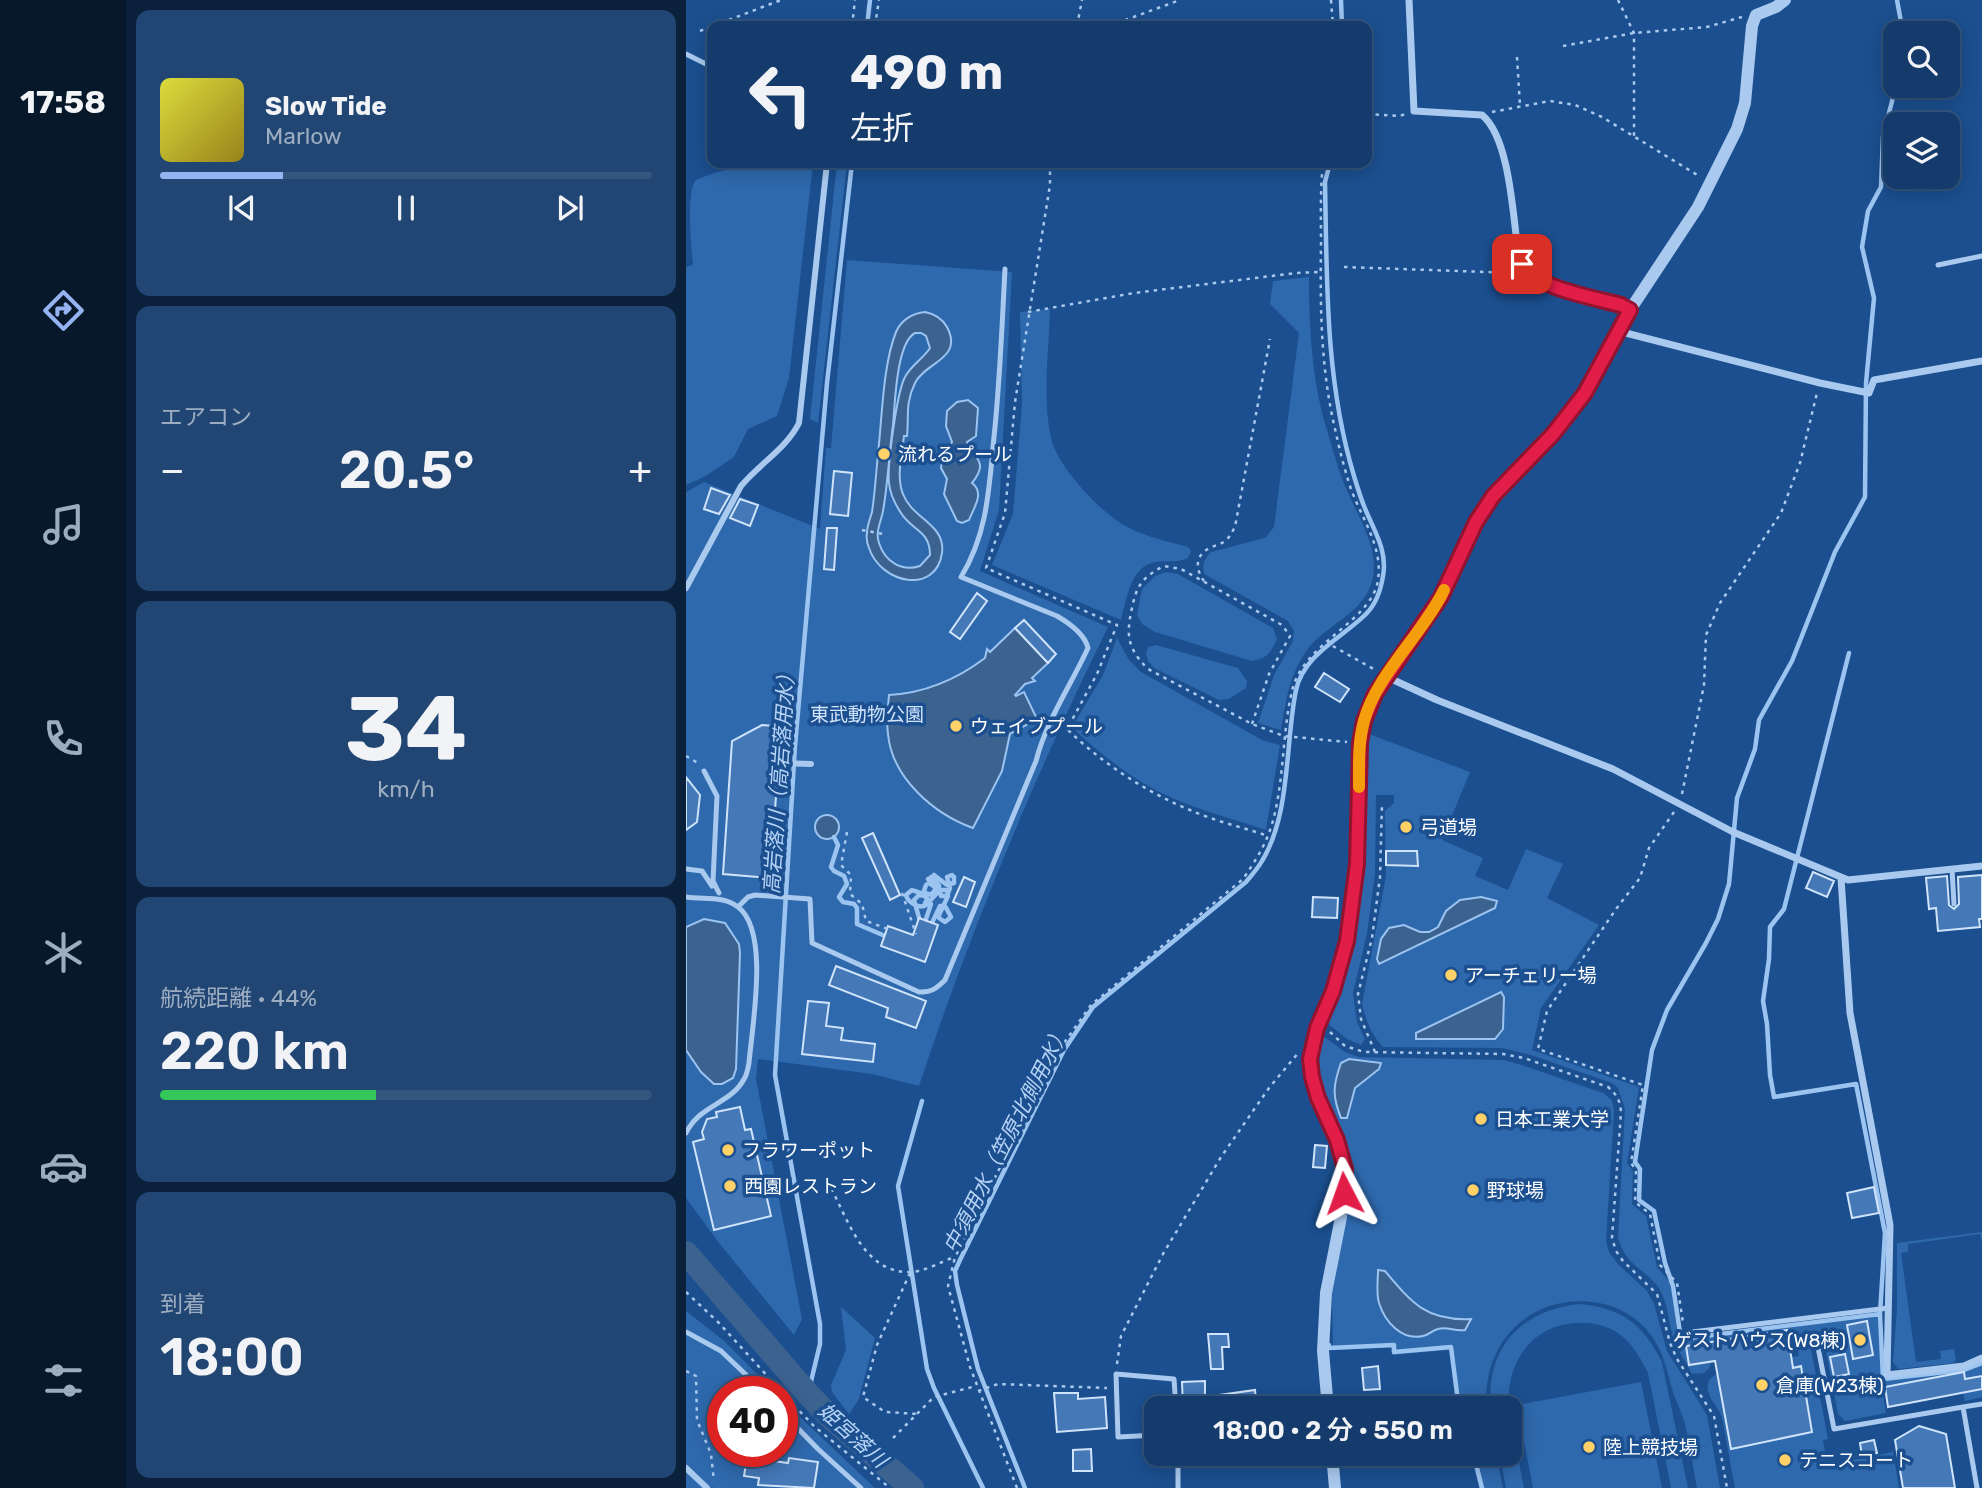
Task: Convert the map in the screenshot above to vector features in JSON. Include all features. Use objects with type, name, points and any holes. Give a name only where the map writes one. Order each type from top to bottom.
[{"type":"street","points":[[1409,0],[1415,111],[1482,115],[1488,121],[1495,133],[1505,166],[1519,258],[1528,274],[1540,281],[1630,310]]},
{"type":"street","points":[[1327,1396],[1323,1351],[1326,1293],[1341,1217],[1345,1169],[1337,1140],[1318,1098],[1312,1077],[1312,1044],[1333,991],[1348,930],[1357,864],[1360,743],[1364,721],[1384,675],[1441,597],[1476,522],[1493,496],[1553,434],[1585,393],[1630,310],[1685,228],[1737,129],[1745,103],[1752,26],[1756,15],[1785,0]]},
{"type":"street","points":[[686,588],[741,486],[751,473],[792,438],[799,423],[826,168]]},
{"type":"street","points":[[1618,331],[1819,383],[1869,393],[1874,380],[1982,361]]},
{"type":"street","points":[[1384,675],[1613,769],[1733,832],[1841,878],[1848,880],[1982,866]]},
{"type":"street","points":[[779,763],[811,764]]},
{"type":"street","points":[[1841,878],[1848,1002],[1890,1225],[1887,1375],[1964,1366],[1982,1358]]},
{"type":"street","points":[[1333,1466],[1335,1488]]},
{"type":"street","points":[[686,1468],[707,1488]]},
{"type":"lane","points":[[686,54],[707,64]]},
{"type":"lane","points":[[1938,265],[1982,257]]},
{"type":"lane","points":[[738,907],[748,897],[810,899],[812,943],[919,992],[938,987],[945,979],[1036,761],[1044,733],[1088,648],[1068,622],[961,577],[974,555],[987,509],[998,400],[1005,269]]},
{"type":"lane","points":[[704,771],[717,796],[713,881],[719,893]]},
{"type":"lane","points":[[686,869],[709,868],[715,859]]},
{"type":"lane","points":[[695,869],[702,871],[726,901]]},
{"type":"lane","points":[[1952,869],[1954,904]]},
{"type":"lane","points":[[686,897],[726,901],[738,907],[754,931],[758,953],[749,1063],[744,1079],[733,1092],[699,1114],[686,1133]]},
{"type":"lane","points":[[686,902],[695,898]]},
{"type":"lane","points":[[1684,1333],[1888,1308]]},
{"type":"lane","points":[[686,1332],[721,1351],[747,1376]]},
{"type":"lane","points":[[1816,1337],[1834,1429],[1982,1404]]},
{"type":"lane","points":[[1144,1436],[1118,1437],[1116,1374],[1174,1379],[1176,1396]]},
{"type":"lane","points":[[1963,1407],[1978,1488]]},
{"type":"lane","points":[[798,1428],[861,1488]]},
{"type":"lane","points":[[1178,1466],[1178,1488]]},
{"type":"path","points":[[726,21],[781,0]]},
{"type":"path","points":[[853,21],[855,0]]},
{"type":"path","points":[[876,21],[878,0]]},
{"type":"path","points":[[1078,21],[1082,0]]},
{"type":"path","points":[[1123,21],[1180,0]]},
{"type":"path","points":[[1331,0],[1333,21]]},
{"type":"path","points":[[1618,0],[1634,33],[1634,136]]},
{"type":"path","points":[[1563,46],[1634,33],[1707,27],[1756,15]]},
{"type":"path","points":[[699,31],[707,28]]},
{"type":"path","points":[[1517,57],[1520,106]]},
{"type":"path","points":[[1482,115],[1550,101],[1575,105],[1602,117],[1710,183]]},
{"type":"path","points":[[1372,114],[1400,116],[1415,111]]},
{"type":"path","points":[[1050,168],[1050,185],[1015,402],[1005,513],[986,568],[1116,625],[1097,674],[1067,729],[1086,747],[1139,785],[1191,811],[1268,836]]},
{"type":"path","points":[[1017,1488],[978,1391],[948,1286],[955,1257],[1059,1050],[1091,1005],[1243,879],[1268,836],[1276,805],[1284,736],[1297,675],[1327,640],[1372,598],[1378,580],[1374,544],[1348,478],[1331,410],[1323,362],[1320,272],[1323,168]]},
{"type":"path","points":[[1344,267],[1528,274]]},
{"type":"path","points":[[1028,312],[1134,293],[1320,272]]},
{"type":"path","points":[[1206,583],[1199,574],[1197,565],[1200,557],[1209,548],[1220,545],[1229,538],[1235,527],[1270,339]]},
{"type":"path","points":[[1684,1333],[1677,1283],[1660,1265],[1650,1214],[1634,1202],[1636,1170],[1631,1163],[1643,1085],[1538,1049],[1547,1011],[1640,878],[1649,848],[1680,803],[1704,685],[1706,635],[1720,603],[1781,513],[1800,463],[1819,383]]},
{"type":"path","points":[[862,530],[883,534]]},
{"type":"path","points":[[1252,724],[1269,674],[1290,636],[1282,625],[1181,569],[1164,566],[1149,574],[1136,588],[1127,629],[1136,657],[1148,668],[1252,724],[1284,736],[1360,743]]},
{"type":"path","points":[[1327,640],[1331,645],[1384,675]]},
{"type":"path","points":[[686,756],[698,762],[704,771]]},
{"type":"path","points":[[1375,1052],[1360,1020],[1358,993],[1372,938],[1380,877],[1382,805]]},
{"type":"path","points":[[847,832],[841,865],[851,875],[850,894],[862,904],[866,921],[888,929]]},
{"type":"path","points":[[902,893],[916,934]]},
{"type":"path","points":[[1319,1024],[1345,1046],[1364,1052],[1503,1054],[1524,1058],[1608,1087],[1615,1093],[1620,1100],[1621,1112],[1612,1238],[1616,1251],[1657,1294],[1677,1359],[1714,1416],[1727,1488]]},
{"type":"path","points":[[1116,1374],[1121,1336],[1163,1254],[1214,1168],[1286,1065],[1301,1049],[1312,1044]]},
{"type":"path","points":[[824,1185],[831,1188],[859,1241],[870,1255],[887,1269],[910,1273],[955,1257]]},
{"type":"path","points":[[910,1273],[877,1345],[863,1397],[885,1412],[918,1414]]},
{"type":"path","points":[[686,1292],[719,1323],[767,1376]]},
{"type":"path","points":[[686,1371],[696,1376],[697,1420],[711,1454],[715,1488]]},
{"type":"path","points":[[978,1391],[998,1384],[1117,1389]]},
{"type":"path","points":[[893,1438],[933,1397],[976,1385]]},
{"type":"path","points":[[798,1410],[815,1427],[890,1488]]},
{"type":"green space","points":[[734,168],[812,168],[789,378],[777,416],[748,429],[734,457],[704,477],[686,485],[686,267],[693,265],[691,195],[696,180]]},
{"type":"green space","points":[[836,168],[846,168],[818,423],[810,419]]},
{"type":"green space","name":"東武動物公園","points":[[847,260],[1012,272],[999,510],[980,571],[1108,627],[1055,739],[982,911],[919,1086],[872,1074],[758,1059],[756,1079],[802,1319],[794,1335],[686,1198],[686,492],[704,482],[820,529],[826,448],[831,448]]},
{"type":"green space","points":[[1309,277],[1312,355],[1322,411],[1343,481],[1369,540],[1374,565],[1373,577],[1364,599],[1318,638],[1303,656],[1290,686],[1281,730],[1258,723],[1274,675],[1293,641],[1294,631],[1288,621],[1204,574],[1203,567],[1211,552],[1265,538],[1274,527],[1299,333],[1270,304],[1273,281]]},
{"type":"green space","points":[[1050,309],[1048,422],[1051,438],[1061,461],[1091,498],[1122,524],[1146,535],[1188,547],[1191,551],[1184,560],[1156,562],[1140,570],[1131,585],[1121,620],[992,565],[1013,514],[1022,404],[1020,312]]},
{"type":"green space","points":[[1166,572],[1178,574],[1273,628],[1277,639],[1271,651],[1252,661],[1155,632],[1142,624],[1137,615],[1142,589],[1155,576]]},
{"type":"green space","points":[[1117,638],[1129,660],[1141,672],[1264,741],[1280,745],[1266,830],[1170,797],[1113,763],[1072,727],[1103,675]]},
{"type":"green space","points":[[1156,645],[1238,668],[1247,681],[1246,688],[1229,699],[1219,700],[1154,668],[1146,653],[1148,647]]},
{"type":"green space","points":[[1366,733],[1470,772],[1442,840],[1483,858],[1475,876],[1508,890],[1526,849],[1563,864],[1547,898],[1599,925],[1541,1008],[1532,1050],[1639,1087],[1627,1163],[1633,1171],[1632,1204],[1646,1216],[1657,1267],[1673,1286],[1682,1339],[1880,1314],[1883,1379],[1964,1370],[1982,1363],[1982,1397],[1965,1401],[1962,1389],[1944,1378],[1882,1389],[1886,1413],[1845,1421],[1838,1414],[1822,1331],[1808,1333],[1828,1439],[1823,1440],[1827,1465],[1893,1452],[1899,1488],[1735,1488],[1722,1418],[1710,1397],[1708,1383],[1712,1377],[1734,1368],[1799,1356],[1797,1348],[1711,1362],[1704,1373],[1692,1374],[1674,1340],[1659,1289],[1624,1253],[1618,1237],[1625,1109],[1618,1088],[1612,1083],[1531,1055],[1502,1048],[1383,1047],[1375,1037],[1362,1004],[1386,876],[1385,811],[1394,803],[1394,795],[1376,795],[1375,874],[1367,934],[1353,993],[1357,1022],[1365,1039],[1361,1045],[1347,1039],[1326,1022],[1340,993],[1353,942]]},
{"type":"green space","points":[[1322,1035],[1345,1052],[1359,1057],[1503,1060],[1603,1093],[1612,1100],[1614,1111],[1606,1241],[1609,1252],[1647,1291],[1654,1304],[1667,1351],[1707,1415],[1720,1488],[1697,1488],[1685,1423],[1660,1351],[1640,1323],[1612,1306],[1575,1301],[1552,1305],[1532,1314],[1515,1327],[1502,1343],[1492,1363],[1487,1396],[1455,1396],[1449,1350],[1392,1355],[1391,1347],[1333,1350],[1332,1292],[1350,1200],[1351,1169],[1343,1138],[1318,1075]]},
{"type":"green space","points":[[1982,1232],[1982,1241],[1980,1234],[1908,1244],[1908,1252],[1901,1253],[1916,1362],[1941,1359],[1940,1351],[1954,1349],[1956,1360],[1953,1363],[1898,1369],[1893,1362],[1897,1308],[1897,1243]]},
{"type":"green space","points":[[1578,1304],[1607,1309],[1629,1320],[1647,1337],[1662,1362],[1688,1488],[1671,1488],[1648,1373],[1630,1344],[1609,1328],[1592,1323],[1573,1323],[1553,1328],[1540,1335],[1521,1354],[1511,1380],[1509,1396],[1491,1396],[1494,1368],[1510,1337],[1523,1324],[1557,1308]]},
{"type":"green space","points":[[841,1307],[875,1338],[859,1399],[849,1414],[832,1392],[831,1385],[846,1350]]},
{"type":"green space","points":[[686,1311],[723,1340],[759,1376],[707,1376],[707,1467],[798,1467],[798,1415],[875,1488],[686,1488]]},
{"type":"green space","name":"陸上競技場","points":[[1641,1382],[1662,1488],[1533,1488],[1522,1431],[1522,1404]]},
{"type":"green space","points":[[1498,1466],[1503,1488],[1479,1488],[1474,1468],[1464,1468]]},
{"type":"green space","points":[[1502,1466],[1520,1466],[1524,1488],[1506,1488]]},
{"type":"shaded area","name":"流れるプール","points":[[921,313],[932,314],[943,321],[951,338],[951,346],[941,359],[920,376],[912,390],[900,480],[907,503],[939,535],[942,553],[938,566],[930,575],[908,580],[885,570],[875,560],[867,537],[873,505],[888,360],[901,324]],"holes":[[[915,333],[926,336],[930,348],[914,365],[902,385],[890,461],[890,491],[905,519],[924,535],[929,547],[930,555],[920,566],[907,568],[895,564],[885,555],[878,535],[886,490],[900,361],[909,339]]]},
{"type":"shaded area","points":[[968,400],[978,408],[976,436],[967,442],[979,461],[980,470],[972,483],[978,491],[977,500],[969,520],[962,523],[957,521],[944,494],[947,479],[941,468],[952,442],[946,426],[947,411],[957,402]]},
{"type":"shaded area","name":"ウェイブプール","points":[[1015,628],[1048,663],[1032,678],[1035,681],[1025,684],[1015,695],[1024,692],[1037,719],[1010,734],[1002,771],[973,828],[930,804],[906,779],[897,765],[888,734],[889,695],[928,688],[963,673],[985,658],[987,649],[990,652]]},
{"type":"shaded area","points":[[827,815],[836,818],[839,827],[836,836],[827,839],[818,836],[815,827],[818,818]]},
{"type":"shaded area","points":[[1481,897],[1497,901],[1495,908],[1379,964],[1377,959],[1381,939],[1389,928],[1404,925],[1420,932],[1429,932],[1438,927],[1446,911],[1460,900]]},
{"type":"shaded area","points":[[704,919],[725,923],[739,944],[740,953],[736,1069],[733,1078],[722,1084],[714,1084],[701,1072],[686,1050],[686,927]]},
{"type":"shaded area","points":[[1501,992],[1504,997],[1503,1029],[1495,1039],[1416,1039],[1416,1033]]},
{"type":"shaded area","points":[[1349,1059],[1381,1063],[1379,1069],[1355,1088],[1347,1118],[1341,1118],[1336,1103],[1335,1084],[1341,1063]]},
{"type":"shaded area","points":[[1378,1270],[1385,1271],[1421,1308],[1442,1317],[1471,1319],[1465,1330],[1442,1328],[1415,1337],[1395,1329],[1385,1317],[1379,1303]]},
{"type":"building","points":[[834,471],[852,473],[848,516],[830,514]]},
{"type":"building","points":[[711,488],[730,495],[719,514],[704,509]]},
{"type":"building","points":[[740,499],[758,505],[750,526],[730,518]]},
{"type":"building","points":[[827,528],[837,528],[834,570],[824,569]]},
{"type":"building","points":[[977,593],[987,601],[960,639],[950,632]]},
{"type":"building","points":[[1024,620],[1056,654],[1048,663],[1015,628]]},
{"type":"building","points":[[1324,673],[1349,689],[1340,702],[1315,687]]},
{"type":"building","points":[[762,725],[774,726],[774,740],[780,741],[779,757],[773,762],[778,769],[770,878],[723,874],[732,741]]},
{"type":"building","points":[[686,777],[700,795],[697,822],[686,830]]},
{"type":"building","points":[[873,833],[900,895],[890,900],[862,838]]},
{"type":"building","points":[[1386,851],[1417,851],[1418,866],[1386,865]]},
{"type":"building","points":[[1813,872],[1834,881],[1827,897],[1806,888]]},
{"type":"building","points":[[1982,875],[1980,927],[1938,931],[1936,908],[1929,909],[1926,878],[1947,876],[1949,905],[1954,909],[1959,904],[1958,877]]},
{"type":"building","points":[[964,877],[975,882],[966,907],[953,902]]},
{"type":"building","points":[[1313,897],[1338,898],[1337,918],[1312,917]]},
{"type":"building","points":[[919,918],[938,925],[925,962],[881,946],[888,926],[913,935]]},
{"type":"building","points":[[836,966],[926,1001],[916,1028],[886,1017],[888,1008],[829,985]]},
{"type":"building","points":[[808,1001],[829,1003],[826,1026],[843,1028],[841,1040],[875,1044],[873,1062],[802,1054]]},
{"type":"building","points":[[740,1107],[745,1130],[751,1129],[771,1216],[714,1230],[693,1142],[704,1139],[702,1132],[707,1119],[717,1117],[716,1112]]},
{"type":"building","points":[[1315,1145],[1327,1146],[1325,1168],[1313,1167]]},
{"type":"building","points":[[1874,1187],[1879,1213],[1852,1218],[1847,1193]]},
{"type":"building","name":"ゲストハウス(W8棟)","points":[[1867,1321],[1873,1355],[1853,1359],[1847,1325]]},
{"type":"building","points":[[1787,1330],[1793,1368],[1801,1366],[1812,1432],[1731,1449],[1715,1361],[1689,1365],[1686,1346]]},
{"type":"building","points":[[1208,1334],[1228,1334],[1229,1347],[1222,1347],[1223,1369],[1211,1369]]},
{"type":"building","points":[[1845,1354],[1849,1374],[1834,1377],[1830,1357]]},
{"type":"building","points":[[1378,1366],[1380,1389],[1364,1390],[1362,1368]]},
{"type":"building","points":[[1964,1372],[1965,1379],[1982,1376],[1982,1389],[1888,1407],[1885,1387]]},
{"type":"building","points":[[1205,1381],[1205,1396],[1183,1396],[1182,1382]]},
{"type":"building","points":[[1255,1390],[1256,1396],[1212,1396]]},
{"type":"building","points":[[1054,1393],[1078,1393],[1078,1399],[1105,1397],[1107,1428],[1057,1432]]},
{"type":"building","points":[[1919,1426],[1946,1434],[1955,1488],[1903,1488],[1895,1440]]},
{"type":"building","points":[[1874,1440],[1877,1453],[1862,1456],[1860,1443]]},
{"type":"building","points":[[1091,1449],[1092,1471],[1073,1471],[1073,1450]]},
{"type":"building","points":[[798,1459],[818,1462],[814,1488],[758,1485],[759,1478],[744,1476],[745,1467],[798,1467]]},
{"type":"waterway","name":"高岩落川（高岩落用水）","points":[[868,21],[870,0]]},
{"type":"waterway","name":"中須用水（笠原北側用水）","points":[[1341,0],[1342,21]]},
{"type":"waterway","points":[[1897,0],[1901,21]]},
{"type":"waterway","points":[[1880,1314],[1681,1339],[1673,1286],[1665,1263],[1654,1211],[1639,1200],[1640,1169],[1635,1162],[1652,1050],[1667,1010],[1718,919],[1729,884],[1737,798],[1755,749],[1759,720],[1792,661],[1835,552],[1865,497],[1866,383],[1874,298],[1862,247],[1868,211],[1881,187],[1883,136],[1893,98]]},
{"type":"waterway","name":"高岩落川（高岩落用水）","points":[[808,1394],[820,1344],[820,1324],[775,1075],[795,746],[827,383],[851,168]]},
{"type":"waterway","name":"中須用水（笠原北側用水）","points":[[1025,1488],[978,1369],[955,1271],[1064,1050],[1093,1007],[1246,882],[1260,864],[1271,842],[1283,800],[1293,711],[1300,677],[1315,656],[1370,610],[1382,581],[1382,548],[1354,476],[1333,367],[1327,293],[1325,182],[1329,168]]},
{"type":"waterway","points":[[1849,653],[1784,909],[1770,927],[1763,1001],[1774,1097],[1856,1084],[1885,1233],[1880,1314],[1883,1379],[1964,1370],[1982,1363]]},
{"type":"waterway","points":[[834,837],[838,845],[831,867],[844,876],[847,884],[839,897],[843,902],[854,904],[857,908],[857,924],[885,936]]},
{"type":"waterway","points":[[934,875],[947,885],[954,883],[954,877]]},
{"type":"waterway","points":[[926,905],[939,891],[939,885],[931,877]]},
{"type":"waterway","points":[[940,891],[941,896],[947,896],[950,888],[947,877],[954,877]]},
{"type":"waterway","points":[[920,921],[914,900],[919,895],[927,899],[924,906],[918,906],[915,905],[910,902],[906,895],[912,890],[925,894],[928,894],[930,894],[933,893],[936,888],[929,883],[924,891],[927,894],[929,895],[933,894],[937,888],[928,879]]},
{"type":"waterway","points":[[931,925],[940,906],[945,906],[951,917],[945,922],[939,918],[939,915],[948,896],[947,890],[941,890]]},
{"type":"waterway","points":[[925,922],[931,904],[926,897]]},
{"type":"waterway","points":[[922,1101],[898,1186],[927,1369],[983,1488]]},
{"type":"waterway","name":"姫宮落川","points":[[686,1253],[829,1416],[912,1488]]},
{"type":"waterway","points":[[1329,1345],[1329,1348],[1394,1345],[1394,1352],[1451,1347],[1457,1396]]},
{"type":"waterway","points":[[1476,1466],[1482,1488]]},
{"type":"slow traffic","points":[[1359,787],[1360,743],[1364,721],[1375,694],[1444,590]]},
{"type":"place","name":"流れるプール","points":[[884,454]]},
{"type":"place","name":"ウェイブプール","points":[[956,726]]},
{"type":"place","name":"弓道場","points":[[1406,827]]},
{"type":"place","name":"アーチェリー場","points":[[1451,975]]},
{"type":"place","name":"日本工業大学","points":[[1481,1119]]},
{"type":"place","name":"フラワーポット","points":[[728,1150]]},
{"type":"place","name":"西園レストラン","points":[[730,1186]]},
{"type":"place","name":"野球場","points":[[1473,1190]]},
{"type":"place","name":"ゲストハウス(W8棟)","points":[[1860,1340]]},
{"type":"place","name":"倉庫(W23棟)","points":[[1762,1385]]},
{"type":"place","name":"陸上競技場","points":[[1589,1447]]},
{"type":"place","name":"テニスコート","points":[[1785,1460]]},
{"type":"route","points":[[1344,1193],[1345,1169],[1337,1140],[1318,1098],[1310,1059],[1317,1028],[1333,991],[1347,941],[1357,864],[1360,743],[1364,721],[1375,694],[1441,597],[1476,522],[1493,496],[1553,434],[1585,393],[1630,310],[1540,281],[1528,274],[1522,264]]}]
